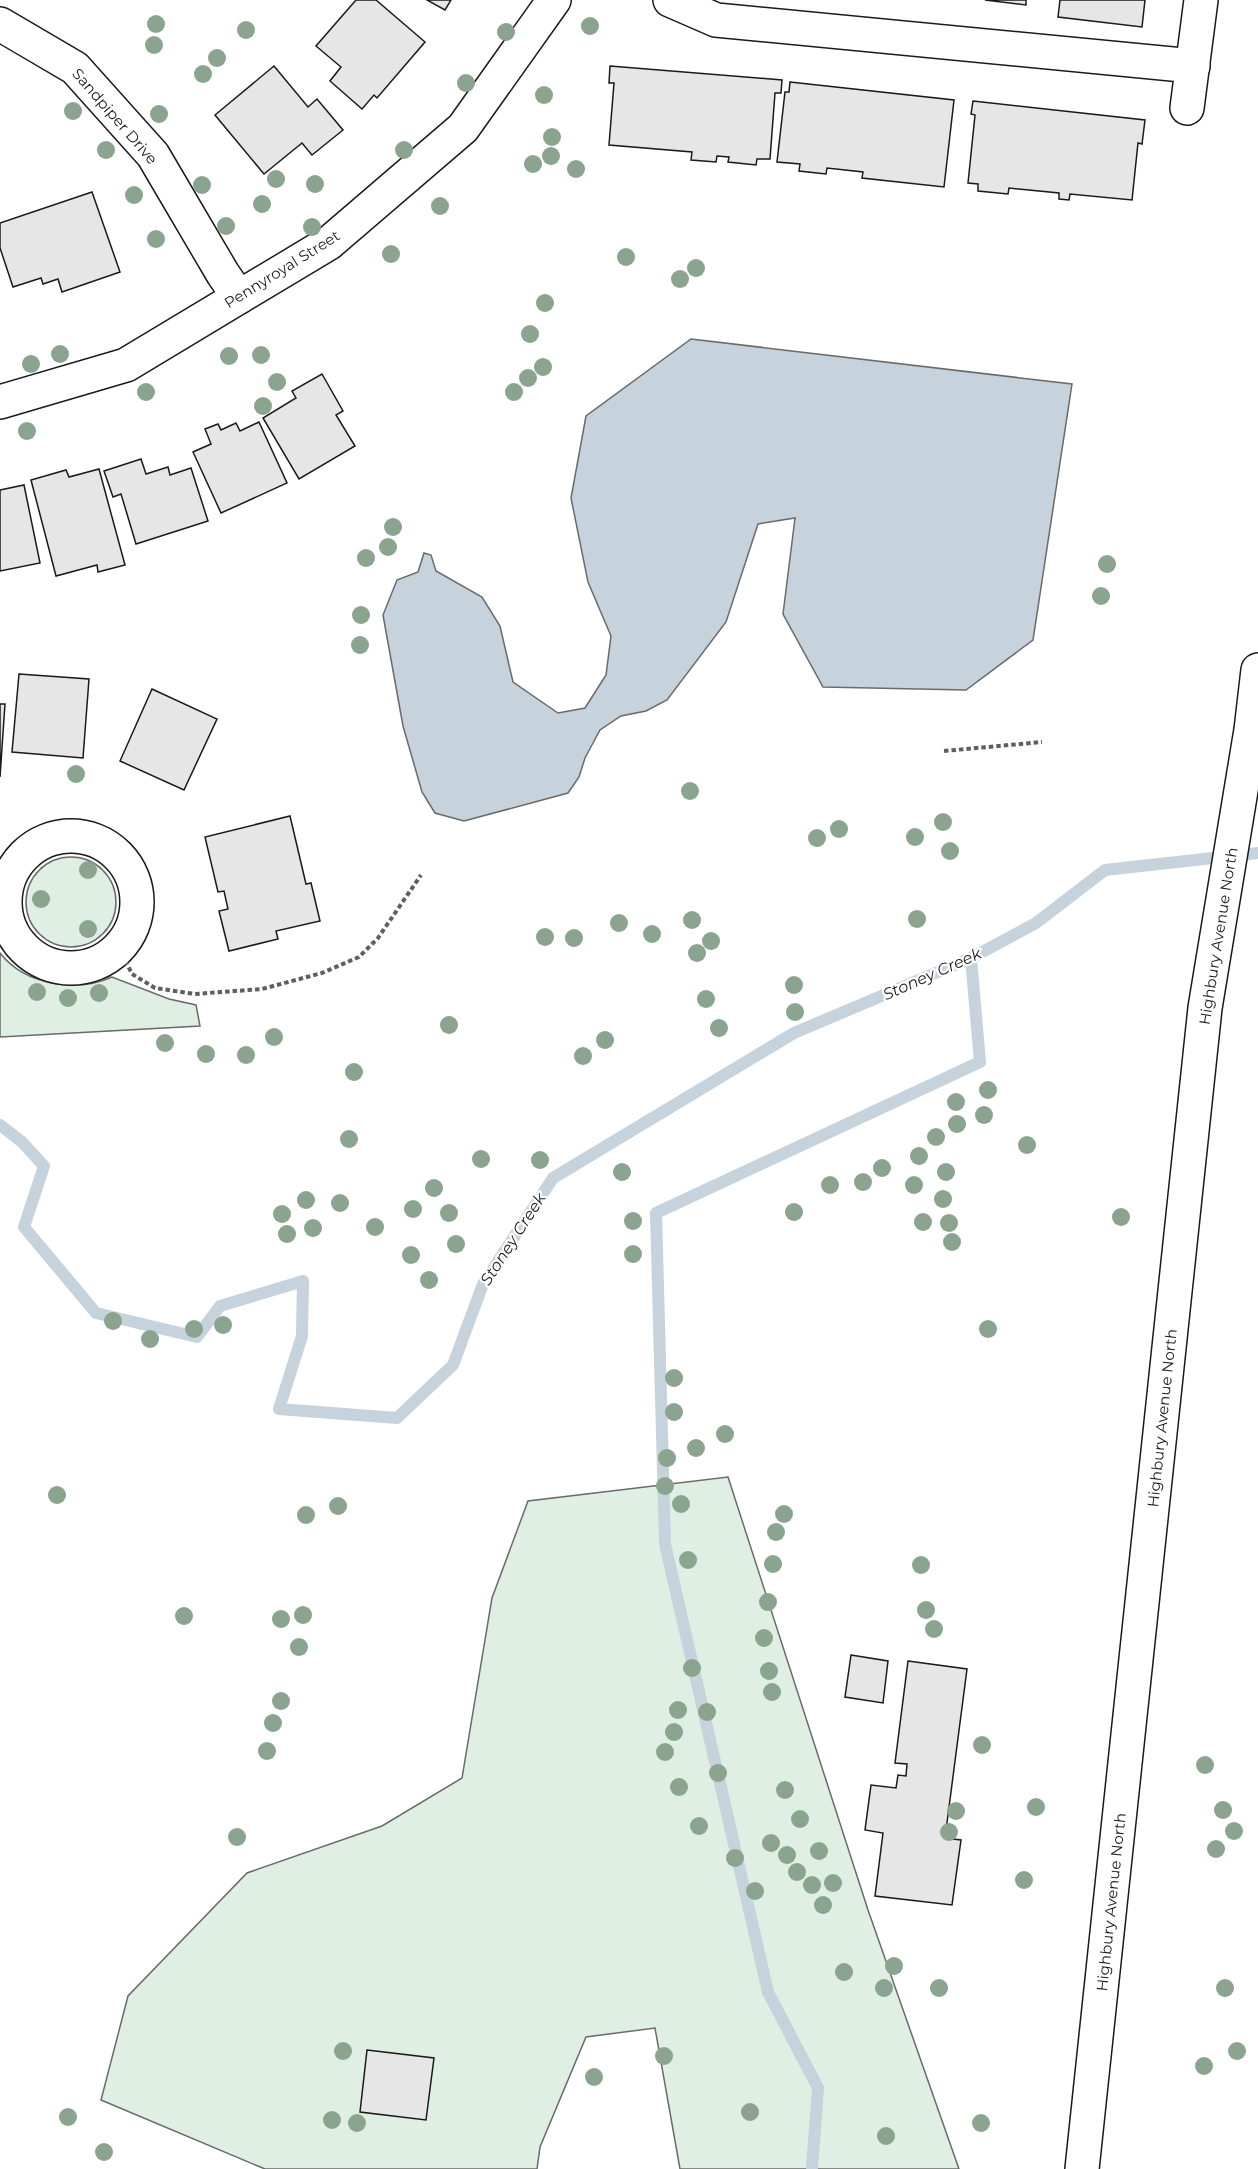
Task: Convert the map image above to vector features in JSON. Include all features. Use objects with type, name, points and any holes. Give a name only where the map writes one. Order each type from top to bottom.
[{"type":"main road","name":"Pennyroyal Street","points":[[0,402],[126,365],[329,243],[463,128],[554,0]]},
{"type":"main road","points":[[670,0],[716,20],[1192,66]]},
{"type":"main road","points":[[1187,108],[1201,0]]},
{"type":"main road","name":"Sandpiper Drive","points":[[0,24],[75,68],[153,155],[239,297]]},
{"type":"main road","name":"Highbury Avenue North","points":[[1082,2169],[1205,1008],[1251,730],[1258,670]]},
{"type":"main road","points":[[71,836],[93,840],[112,850],[126,867],[135,886],[137,908],[132,929],[119,947],[102,961],[82,967],[60,968],[39,960],[22,946],[10,928],[4,907],[4,885],[15,866],[30,850],[50,840],[71,836]]},
{"type":"path","points":[[944,751],[1042,742]]},
{"type":"path","points":[[119,947],[132,974],[155,988],[195,994],[261,989],[322,972],[359,957],[378,938],[421,875]]},
{"type":"green space","points":[[71,857],[88,861],[103,870],[112,885],[116,902],[112,919],[103,934],[88,943],[71,947],[54,943],[39,934],[30,919],[26,902],[30,885],[39,870],[54,861]]},
{"type":"green space","points":[[0,953],[23,972],[52,983],[83,984],[112,977],[169,999],[196,1005],[200,1026],[0,1037]]},
{"type":"green space","points":[[728,1477],[868,1910],[959,2169],[680,2169],[655,2028],[586,2037],[540,2147],[537,2169],[265,2169],[101,2100],[128,1996],[247,1873],[382,1826],[462,1778],[492,1598],[528,1501]]},
{"type":"shaded area","points":[[691,339],[1072,384],[1033,640],[966,690],[823,687],[783,614],[795,518],[758,524],[726,622],[667,700],[646,711],[621,716],[600,730],[585,758],[579,777],[568,793],[464,821],[435,813],[422,792],[403,726],[383,615],[397,580],[418,572],[424,553],[431,555],[436,571],[482,597],[500,626],[513,682],[558,713],[585,708],[606,675],[611,636],[588,582],[571,498],[586,416]]},
{"type":"building","points":[[356,0],[376,0],[425,42],[377,98],[374,95],[362,109],[330,81],[341,67],[316,46]]},
{"type":"building","points":[[427,0],[451,0],[445,10]]},
{"type":"building","points":[[985,0],[1026,0],[1026,5]]},
{"type":"building","points":[[1060,0],[1145,0],[1142,27],[1058,17]]},
{"type":"building","points":[[274,66],[308,107],[317,99],[343,130],[312,155],[302,143],[264,174],[215,115]]},
{"type":"building","points":[[610,66],[782,80],[781,93],[775,93],[770,159],[757,159],[756,165],[728,162],[729,157],[717,156],[716,162],[691,160],[692,152],[609,145],[614,83],[609,83]]},
{"type":"building","points":[[790,82],[954,100],[944,187],[862,178],[863,172],[827,168],[826,174],[799,171],[800,164],[777,162],[785,92],[789,92]]},
{"type":"building","points":[[973,101],[1145,120],[1142,144],[1138,143],[1132,200],[1070,194],[1069,200],[1059,199],[1059,193],[1009,188],[1008,194],[978,191],[978,184],[968,183],[975,115],[971,114]]},
{"type":"building","points":[[92,192],[120,272],[62,292],[58,279],[43,284],[41,278],[13,287],[0,248],[0,223]]},
{"type":"building","points":[[322,374],[343,411],[336,415],[355,446],[299,479],[263,418],[296,398],[292,391]]},
{"type":"building","points":[[259,422],[287,483],[221,513],[193,452],[211,444],[205,429],[218,424],[221,430],[236,423],[240,431]]},
{"type":"building","points":[[141,459],[146,474],[168,467],[170,475],[191,468],[208,521],[136,544],[121,494],[113,497],[104,471]]},
{"type":"building","points":[[99,469],[125,565],[98,572],[97,565],[56,576],[31,480],[66,470],[69,477]]},
{"type":"building","points":[[24,485],[40,563],[0,571],[0,490]]},
{"type":"building","points":[[19,674],[89,679],[83,758],[12,752]]},
{"type":"building","points":[[152,689],[217,719],[184,790],[120,761]]},
{"type":"building","points":[[0,704],[5,704],[0,777]]},
{"type":"building","points":[[290,816],[306,884],[311,883],[320,921],[276,931],[278,939],[229,951],[219,911],[228,909],[224,891],[218,892],[205,837]]},
{"type":"building","points":[[851,1655],[888,1661],[883,1703],[845,1697]]},
{"type":"building","points":[[908,1661],[967,1669],[945,1838],[961,1840],[952,1905],[875,1896],[883,1833],[865,1830],[871,1785],[896,1788],[898,1775],[906,1776],[907,1764],[895,1763]]},
{"type":"building","points":[[367,2050],[434,2058],[426,2120],[360,2112]]},
{"type":"waterway","name":"Stoney Creek","points":[[0,1125],[22,1142],[44,1166],[24,1227],[96,1313],[197,1337],[220,1306],[303,1281],[302,1336],[279,1409],[397,1418],[453,1365],[483,1284],[553,1178],[794,1033],[971,958],[1036,923],[1105,870],[1258,853]]},
{"type":"waterway","points":[[812,2169],[818,2088],[768,1992],[665,1544],[656,1213],[980,1062],[971,958]]}]
